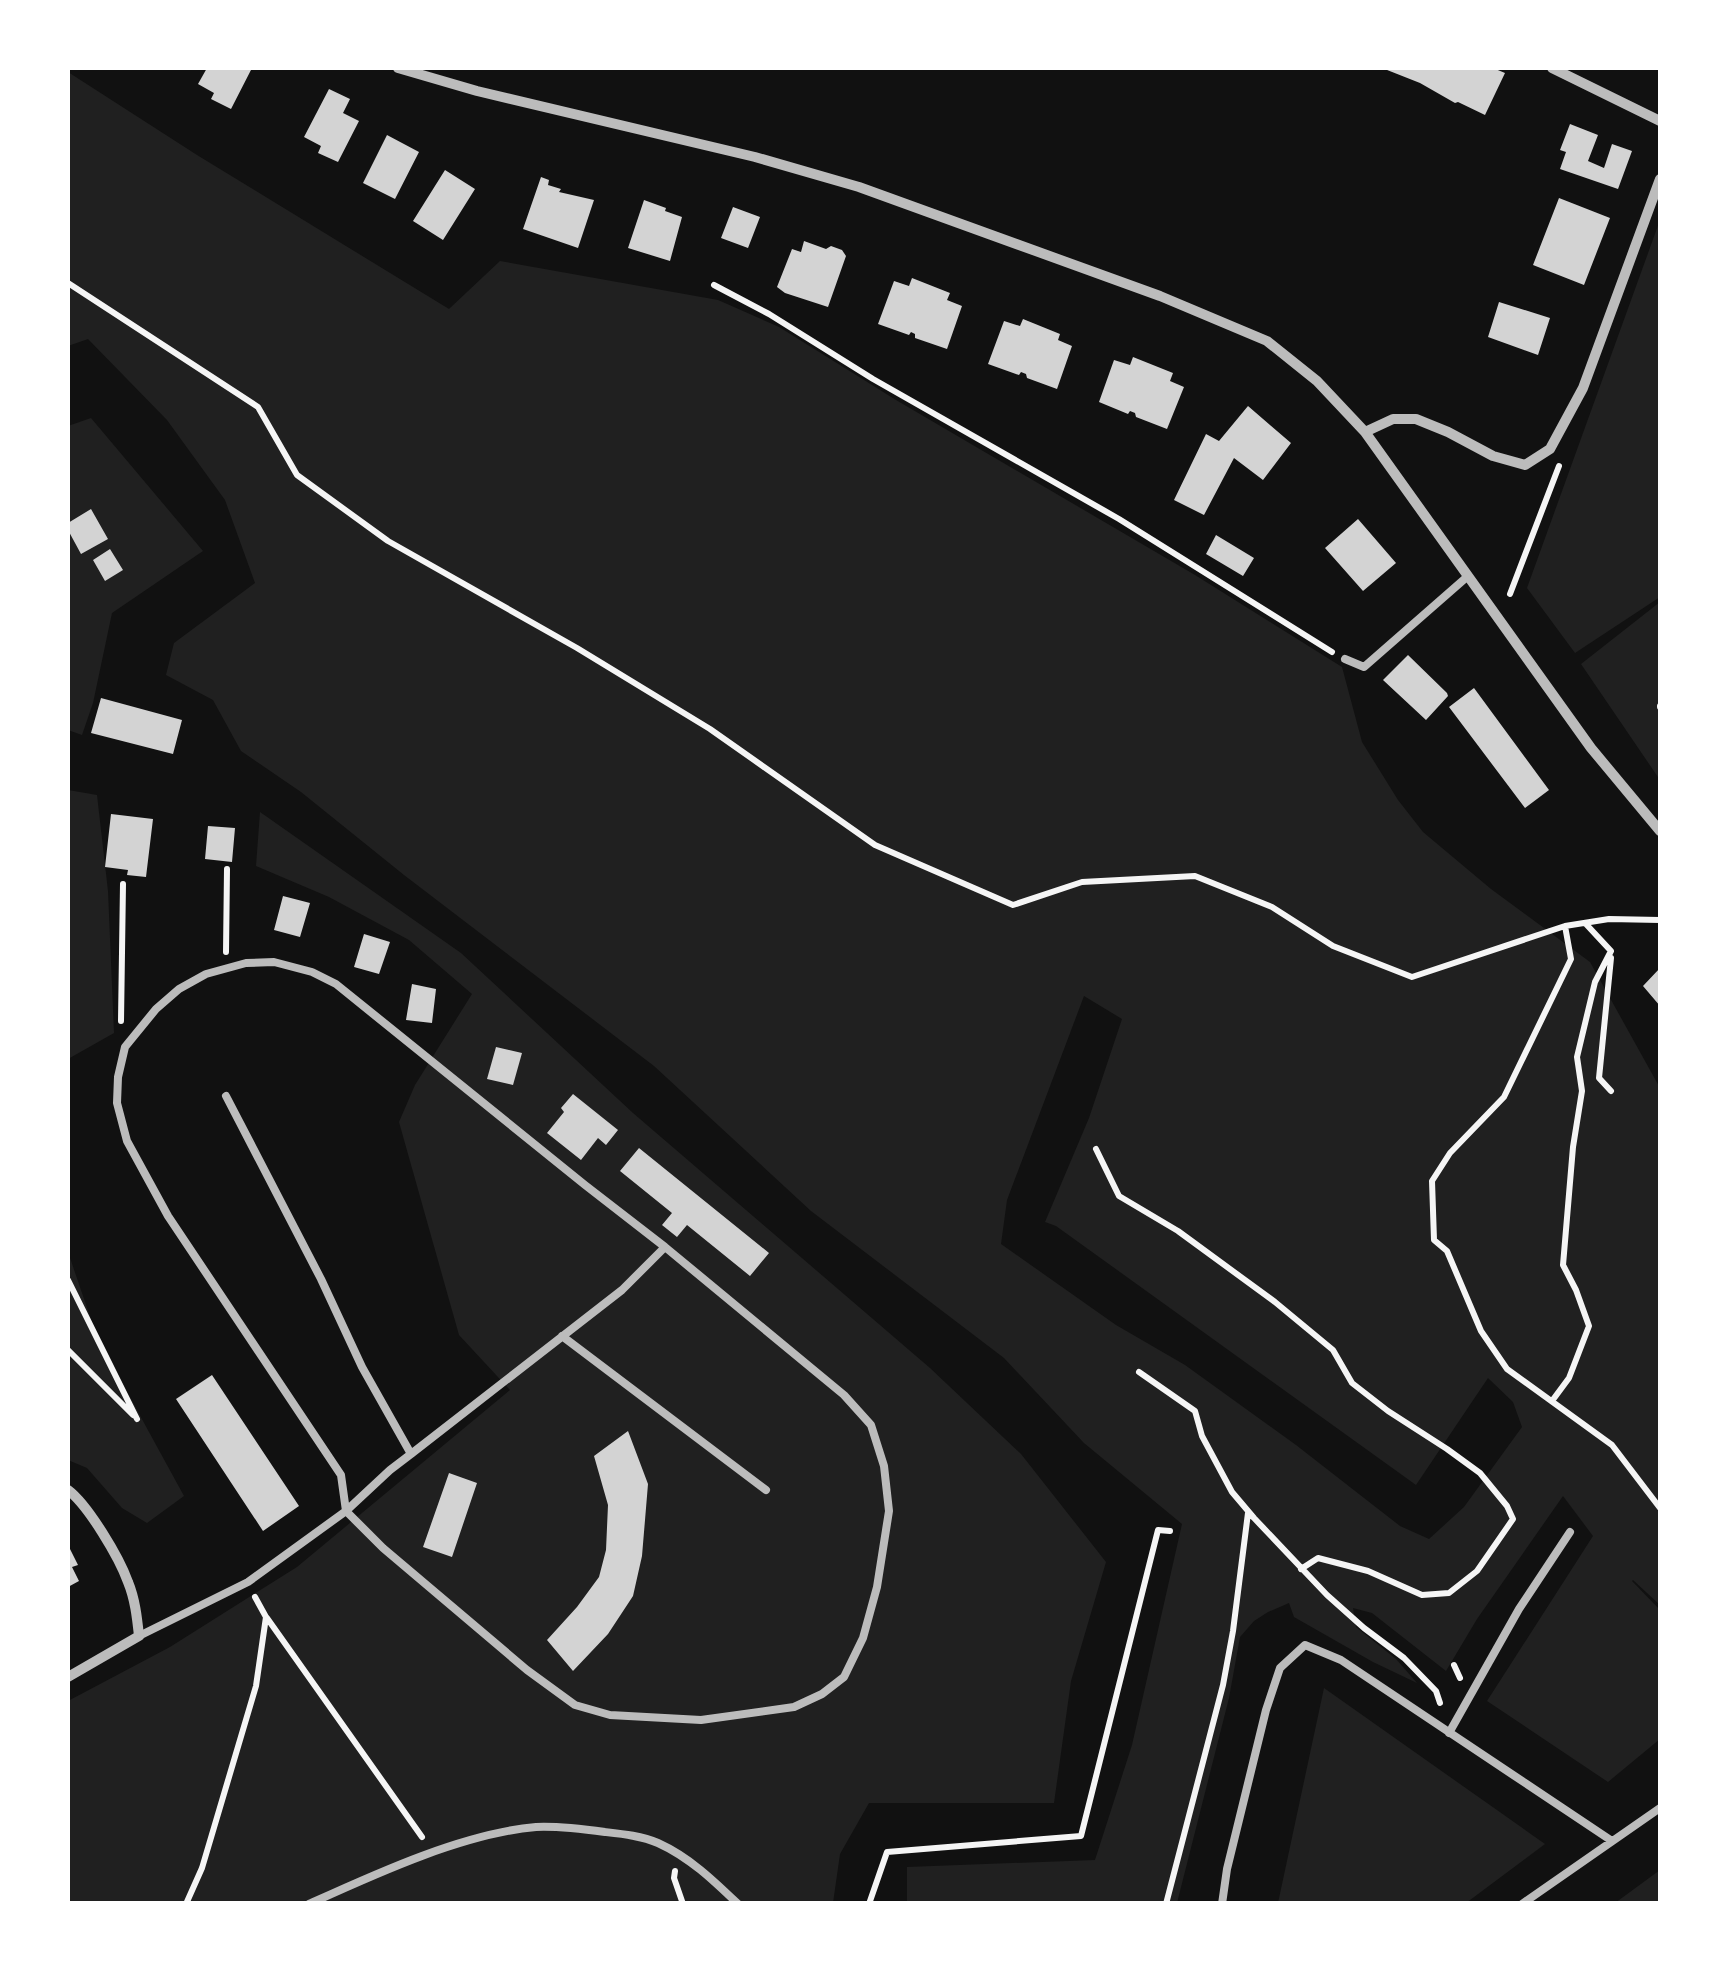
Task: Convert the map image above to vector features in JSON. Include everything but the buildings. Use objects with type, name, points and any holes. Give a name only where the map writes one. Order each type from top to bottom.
[{"type":"street","points":[[398,68],[859,186],[1160,296],[1267,341],[1317,381],[1365,432],[1591,748],[1660,832]]},
{"type":"street","points":[[1552,68],[1660,121]]},
{"type":"street","points":[[1365,432],[1392,420],[1416,419],[1493,456],[1526,465],[1550,449],[1583,388],[1660,179]]},
{"type":"street","points":[[68,1490],[91,1516],[127,1578],[139,1636],[68,1677]]},
{"type":"lane","points":[[1345,659],[1364,667],[1468,576]]},
{"type":"lane","points":[[274,962],[312,972],[336,984],[844,1395],[871,1425],[884,1466],[889,1511],[863,1638],[844,1677],[822,1694],[794,1707],[701,1720],[610,1715],[575,1705],[527,1670],[384,1548],[346,1511],[342,1476],[168,1216],[127,1141],[116,1103],[125,1047],[156,1009],[179,989],[206,974],[246,963],[274,962]]},
{"type":"lane","points":[[226,1096],[322,1279],[362,1368],[411,1454]]},
{"type":"lane","points":[[139,1636],[248,1582],[346,1511],[390,1470],[622,1290],[665,1247]]},
{"type":"lane","points":[[562,1336],[766,1490]]},
{"type":"lane","points":[[1448,1732],[1519,1609],[1570,1532]]},
{"type":"lane","points":[[1222,1904],[1266,1710],[1280,1668],[1305,1644],[1341,1660],[1612,1841]]},
{"type":"lane","points":[[1522,1904],[1660,1808]]},
{"type":"lane","points":[[310,1904],[370,1877],[481,1838],[538,1827],[581,1828],[653,1840],[705,1872],[738,1904]]},
{"type":"path","points":[[68,283],[258,407],[298,475],[388,542],[577,648],[710,729],[875,845],[1013,905],[1082,882],[1195,876],[1272,907],[1332,946],[1412,977],[1565,926],[1609,919],[1660,920]]},
{"type":"path","points":[[714,285],[1119,519],[1345,659]]},
{"type":"path","points":[[1510,594],[1560,462],[1550,449]]},
{"type":"path","points":[[226,969],[227,869]]},
{"type":"path","points":[[124,884],[120,1015],[125,1047]]},
{"type":"path","points":[[1585,923],[1611,952],[1600,1078],[1611,1091]]},
{"type":"path","points":[[1565,926],[1571,959],[1504,1097],[1450,1152],[1432,1180],[1434,1240],[1447,1252],[1481,1331],[1507,1369],[1612,1445],[1660,1508]]},
{"type":"path","points":[[1552,1402],[1570,1378],[1589,1326],[1564,1265],[1564,1252],[1572,1147],[1582,1091],[1577,1057],[1595,982],[1611,952]]},
{"type":"path","points":[[1096,1149],[1119,1196],[1178,1230],[1275,1302],[1333,1350],[1352,1382],[1480,1473],[1513,1519],[1477,1572],[1450,1593],[1422,1595],[1368,1571],[1318,1558],[1301,1570]]},
{"type":"path","points":[[68,1280],[137,1419],[68,1350]]},
{"type":"path","points":[[1138,1372],[1196,1412],[1202,1436],[1232,1492],[1301,1570],[1364,1628],[1404,1658],[1436,1691],[1448,1732]]},
{"type":"path","points":[[1166,1904],[1224,1685],[1248,1512]]},
{"type":"path","points":[[869,1904],[888,1852],[1081,1836],[1158,1530],[1170,1531]]},
{"type":"path","points":[[248,1582],[266,1617],[434,1854]]},
{"type":"path","points":[[186,1904],[202,1868],[256,1686],[266,1617]]},
{"type":"shaded area","points":[[68,72],[449,309],[500,261],[718,300],[779,327],[1342,667],[1362,742],[1398,800],[1423,832],[1491,889],[1590,962],[1660,1088],[1660,1605],[1632,1581],[1660,1610],[1660,1739],[1608,1782],[1487,1701],[1593,1536],[1563,1496],[1477,1619],[1446,1671],[1372,1613],[1353,1608],[1356,1627],[1396,1659],[1417,1683],[1294,1617],[1289,1603],[1254,1621],[1240,1637],[1229,1698],[1177,1903],[907,1903],[907,1867],[1095,1860],[1132,1745],[1182,1524],[1084,1443],[1004,1358],[811,1211],[654,1066],[301,792],[241,751],[213,700],[166,675],[174,643],[255,583],[225,500],[167,420],[88,339],[68,346]],"holes":[[[1084,996],[1122,1019],[1089,1118],[1045,1222],[1056,1226],[1416,1485],[1488,1378],[1513,1402],[1522,1427],[1464,1507],[1429,1539],[1400,1526],[1185,1365],[1116,1325],[1001,1244],[1007,1200]]]},
{"type":"shaded area","points":[[1660,220],[1660,597],[1575,653],[1527,588]]},
{"type":"shaded area","points":[[91,418],[203,551],[112,613],[93,703],[82,735],[68,730],[68,426]]},
{"type":"shaded area","points":[[1660,602],[1660,780],[1581,664]]},
{"type":"shaded area","points":[[68,790],[97,795],[108,891],[114,1033],[68,1059]]},
{"type":"shaded area","points":[[260,812],[461,953],[633,1113],[930,1368],[1021,1454],[1106,1562],[1071,1681],[1054,1803],[869,1803],[840,1854],[833,1903],[68,1903],[68,1701],[170,1647],[297,1567],[510,1390],[459,1335],[399,1122],[415,1085],[472,994],[409,940],[329,897],[256,866]]},
{"type":"shaded area","points":[[68,1252],[97,1337],[184,1496],[147,1523],[122,1508],[87,1468],[68,1460]]},
{"type":"shaded area","points":[[1324,1688],[1545,1844],[1466,1903],[1278,1903]]},
{"type":"shaded area","points":[[1660,1870],[1660,1903],[1615,1903]]}]
